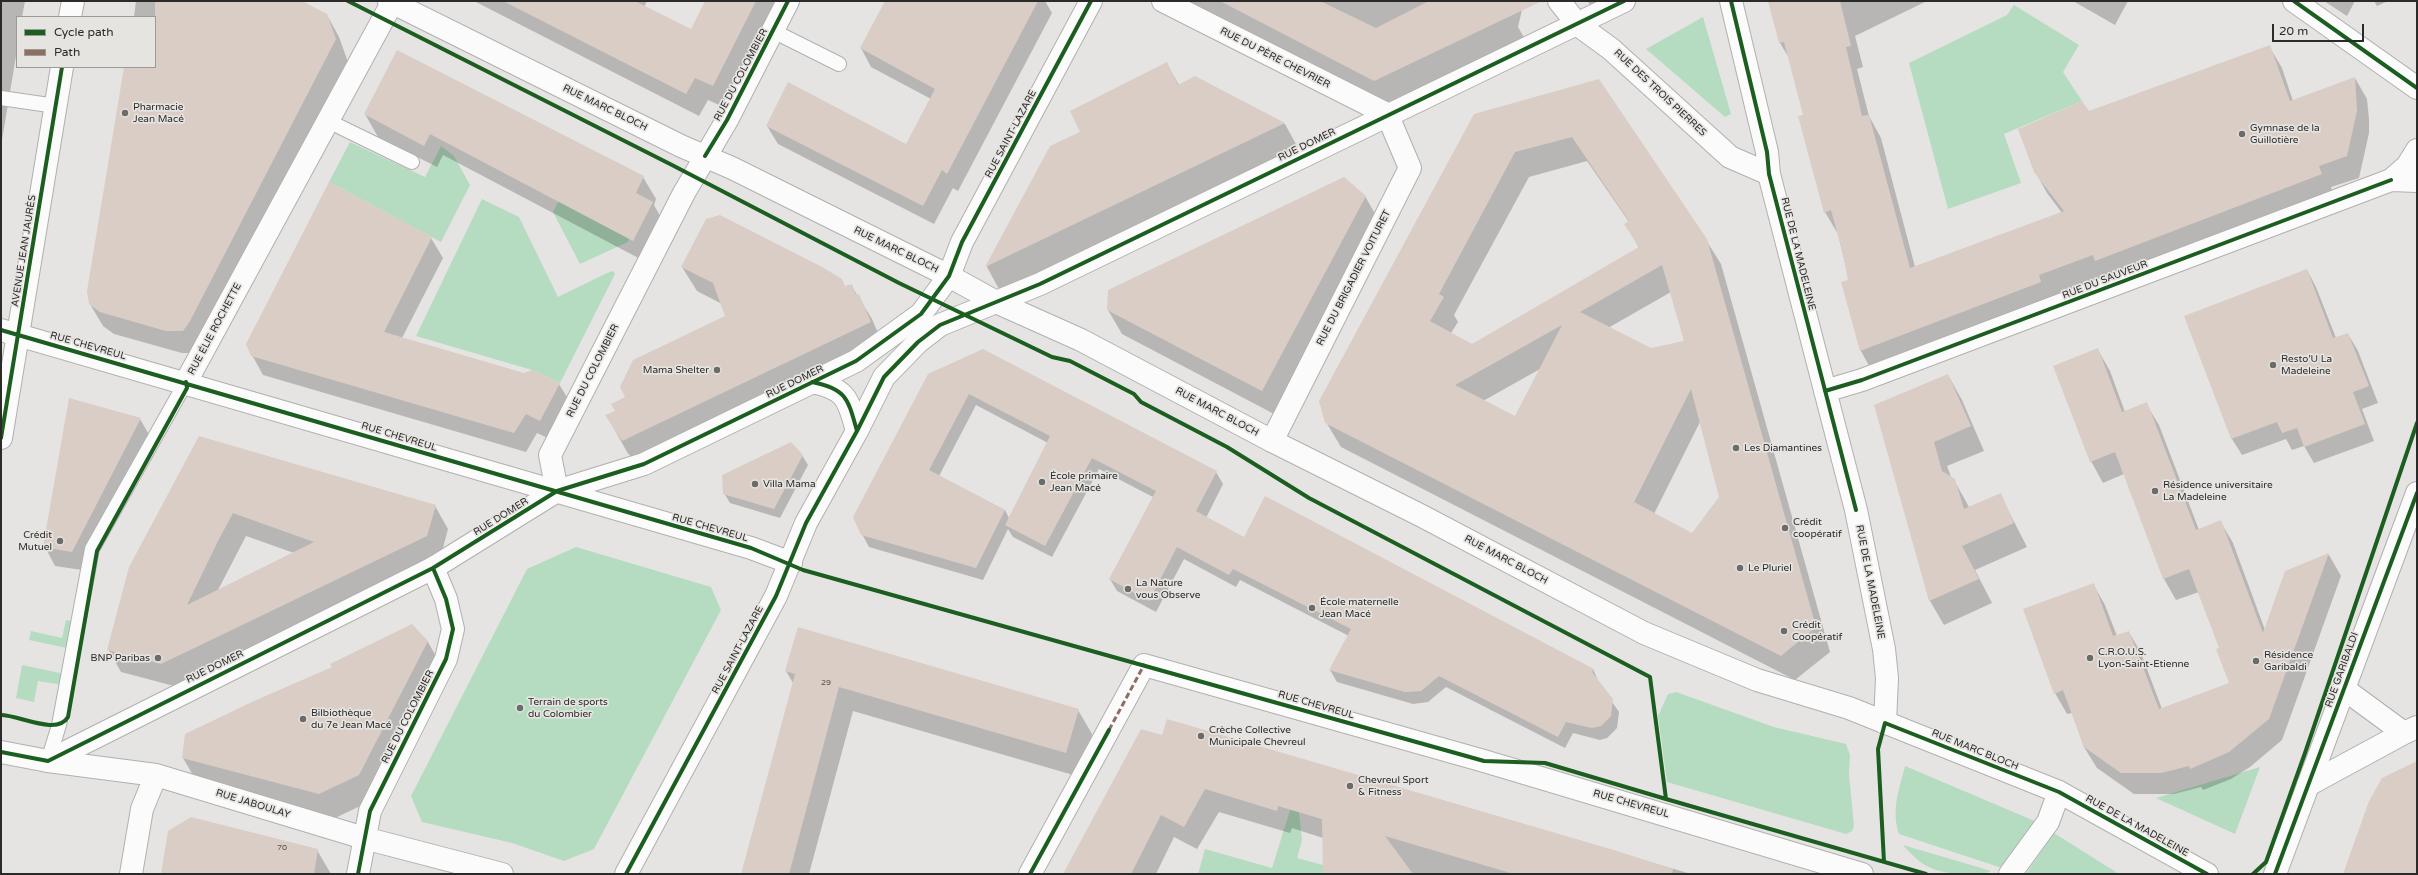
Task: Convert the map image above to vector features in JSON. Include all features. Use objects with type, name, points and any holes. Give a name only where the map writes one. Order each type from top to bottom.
[{"type":"street","points":[[70,16],[72,1]]},
{"type":"street","name":"RUE MARC BLOCH","points":[[391,1],[949,276],[996,302],[1081,340],[1272,441],[1422,516],[1644,633],[1757,680],[1850,708],[2059,792]]},
{"type":"street","name":"RUE ÉLIE ROCHETTE","points":[[186,382],[328,121],[391,1]]},
{"type":"street","name":"RUE DU COLOMBIER","points":[[556,491],[550,455],[705,156],[727,120],[788,1]]},
{"type":"street","name":"RUE SAINT-LAZARE","points":[[949,276],[962,242],[1091,1]]},
{"type":"street","name":"RUE DU PÈRE CHEVRIER","points":[[1162,1],[1387,114]]},
{"type":"street","name":"RUE DES TROIS PIERRES","points":[[1559,1],[1578,25],[1611,49],[1730,157],[1769,174]]},
{"type":"street","name":"RUE DOMER","points":[[996,302],[1040,284],[1387,114],[1578,25],[1624,1]]},
{"type":"street","name":"RUE DE LA MADELEINE","points":[[1731,1],[1767,152],[1769,174],[1856,510],[1884,650],[1887,678],[1885,723]]},
{"type":"street","points":[[2294,1],[2417,88]]},
{"type":"street","name":"AVENUE JEAN JAURÈS","points":[[1,438],[10,332],[56,106],[62,68]]},
{"type":"street","name":"RUE DU BRIGADIER VOITURET","points":[[1272,441],[1410,168],[1387,114]]},
{"type":"street","points":[[2391,180],[2407,166],[2417,150]]},
{"type":"street","points":[[2391,180],[2417,181]]},
{"type":"street","name":"RUE DU SAUVEUR","points":[[1825,391],[1862,380],[2391,180]]},
{"type":"street","name":"RUE DOMER","points":[[48,761],[433,568],[556,491],[644,464],[856,361],[921,314],[949,276]]},
{"type":"street","name":"RUE SAINT-LAZARE","points":[[626,874],[771,606],[791,563],[806,523],[857,431],[884,377],[918,342],[940,325],[996,302]]},
{"type":"street","name":"RUE CHEVREUL","points":[[10,332],[186,382],[751,548],[791,563]]},
{"type":"street","points":[[812,382],[832,386],[844,395],[850,405],[857,431]]},
{"type":"street","name":"RUE GARIBALDI","points":[[2275,874],[2417,494]]},
{"type":"street","name":"RUE DU COLOMBIER","points":[[358,874],[370,811],[446,660],[453,630],[446,599],[433,568]]},
{"type":"street","name":"RUE CHEVREUL","points":[[1030,874],[1144,665],[1497,765],[1862,874]]},
{"type":"street","points":[[2344,689],[2411,730]]},
{"type":"street","points":[[2308,785],[2411,730]]},
{"type":"street","name":"RUE JABOULAY","points":[[1,752],[48,761],[156,775],[364,838],[502,874]]},
{"type":"street","points":[[131,874],[142,810],[156,775]]},
{"type":"street","points":[[2010,874],[2048,822],[2059,792]]},
{"type":"street","name":"RUE DE LA MADELEINE","points":[[2059,792],[2207,874]]},
{"type":"lane","points":[[773,31],[839,64]]},
{"type":"lane","points":[[1,98],[56,106]]},
{"type":"lane","points":[[328,121],[412,162]]},
{"type":"lane","name":"RUE ÉLIE ROCHETTE","points":[[48,761],[59,725],[92,549],[186,382]]},
{"type":"green space","points":[[2014,5],[2079,45],[2063,72],[2082,101],[2004,134],[2021,183],[1948,209],[1909,63],[2007,15]]},
{"type":"green space","points":[[1703,17],[1731,114],[1725,117],[1646,49]]},
{"type":"green space","points":[[350,142],[425,177],[441,146],[454,156],[470,185],[441,242],[329,182]]},
{"type":"green space","points":[[482,199],[519,217],[558,297],[607,273],[613,271],[615,274],[560,383],[532,370],[416,336]]},
{"type":"green space","points":[[559,200],[629,238],[628,242],[580,264],[553,212]]},
{"type":"green space","points":[[576,547],[711,587],[721,610],[594,849],[564,861],[512,843],[422,822],[411,796],[527,569]]},
{"type":"green space","points":[[66,620],[72,621],[67,648],[29,640],[31,631],[62,638]]},
{"type":"green space","points":[[22,665],[65,674],[63,685],[38,681],[34,702],[16,698]]},
{"type":"green space","points":[[1676,692],[1774,727],[1846,744],[1850,755],[1849,775],[1854,826],[1852,831],[1846,834],[1667,782],[1658,716],[1668,694]]},
{"type":"green space","points":[[1905,766],[2037,822],[2005,869],[1899,834],[1896,808],[1898,792]]},
{"type":"green space","points":[[2260,767],[2235,834],[2156,798]]},
{"type":"green space","points":[[1290,810],[1299,812],[1302,840],[1297,858],[1323,865],[1323,874],[1198,874],[1205,849],[1272,868]]},
{"type":"green space","points":[[2054,833],[2119,874],[2026,874]]},
{"type":"green space","points":[[1903,845],[1991,871],[1984,874],[1959,874],[1939,871],[1921,862]]},
{"type":"building","points":[[155,1],[302,1],[327,14],[336,39],[190,321],[183,331],[166,331],[100,312],[89,304],[87,291],[124,68],[156,68]]},
{"type":"building","points":[[503,1],[635,1],[691,29],[705,1],[756,1],[713,86],[695,78],[686,94]]},
{"type":"building","points":[[885,1],[1038,1],[947,174],[942,170],[923,206],[766,126],[788,82],[906,144],[935,89],[860,48]]},
{"type":"building","points":[[1220,1],[1320,1],[1376,28],[1429,1],[1542,1],[1374,81]]},
{"type":"building","points":[[1768,1],[1840,1],[1851,46],[1846,47],[1862,116],[1869,115],[1910,268],[2064,211],[2034,172],[2018,129],[2082,101],[2089,111],[2270,45],[2290,101],[2355,77],[2357,111],[2347,156],[2319,166],[2322,174],[2095,261],[2093,255],[2039,275],[2041,282],[1860,351],[1841,282],[1848,280],[1843,254],[1831,210],[1824,213],[1798,116],[1803,115],[1784,42],[1779,43]]},
{"type":"building","points":[[397,50],[644,176],[636,193],[653,202],[633,241],[430,134],[424,146],[364,114]]},
{"type":"building","points":[[1167,62],[1178,85],[1195,76],[1285,123],[985,267],[1050,146],[1080,132],[1070,111]]},
{"type":"building","points":[[1599,79],[1707,239],[1816,627],[1781,656],[1325,423],[1319,401],[1474,114]],"holes":[[[1572,137],[1629,221],[1624,224],[1639,247],[1472,344],[1430,321],[1444,297],[1439,294],[1515,152]],[[1662,265],[1684,341],[1651,348],[1580,312]],[[1562,325],[1515,416],[1455,385]],[[1691,389],[1719,497],[1692,533],[1634,502]]]},
{"type":"building","points":[[1344,177],[1366,196],[1262,391],[1107,310],[1108,290]]},
{"type":"building","points":[[329,182],[432,237],[384,332],[524,373],[532,370],[560,383],[540,421],[526,414],[514,433],[251,356],[246,344]]},
{"type":"building","points":[[720,215],[822,267],[842,279],[845,286],[852,284],[856,295],[859,294],[871,322],[622,441],[605,415],[615,411],[611,404],[625,397],[620,387],[633,360],[725,316],[713,283],[681,267],[706,219]]},
{"type":"building","name":"Resto’U La Madeleine","points":[[2307,269],[2333,338],[2348,333],[2369,386],[2353,392],[2365,424],[2304,447],[2297,428],[2282,433],[2277,422],[2231,439],[2184,316]]},
{"type":"building","points":[[2098,348],[2122,412],[2147,402],[2196,530],[2221,520],[2263,633],[2285,571],[2329,553],[2269,719],[2229,752],[2190,769],[2189,766],[2161,773],[2121,773],[2084,747],[2063,690],[2054,694],[2023,609],[2094,583],[2113,636],[2129,631],[2159,709],[2229,683],[2216,649],[2219,648],[2189,569],[2163,579],[2115,452],[2090,462],[2053,366]]},
{"type":"building","points":[[983,349],[1217,471],[1196,511],[1244,537],[1265,496],[1594,669],[1592,672],[1613,699],[1611,716],[1601,726],[1592,728],[1566,722],[1558,737],[1439,676],[1421,691],[1405,692],[1329,670],[1351,629],[1233,569],[1229,575],[1177,547],[1149,601],[1109,579],[1156,491],[1092,458],[1045,546],[1005,525],[1050,436],[969,394],[929,470],[1005,510],[976,568],[861,535],[853,517],[928,374]]},
{"type":"building","points":[[1948,374],[1971,426],[1934,442],[1942,471],[1955,479],[1964,509],[2001,493],[2014,523],[1962,546],[1979,579],[1929,601],[1874,405]]},
{"type":"building","points":[[69,398],[141,418],[72,552],[43,547]]},
{"type":"building","points":[[199,436],[436,505],[427,536],[161,664],[107,650],[129,567]],"holes":[[[233,513],[314,542],[187,605]]]},
{"type":"building","name":"Villa Mama","points":[[791,442],[803,455],[774,509],[723,494],[722,475]]},
{"type":"building","name":"Bilbiothèque du 7e Jean Macé","points":[[412,624],[428,641],[359,775],[319,794],[182,758],[185,734],[254,701],[332,667],[330,664]]},
{"type":"building","points":[[798,627],[1079,709],[1066,753],[839,687],[789,874],[741,874],[795,674],[785,671]]},
{"type":"building","points":[[1167,719],[1617,851],[1673,869],[1672,874],[1514,874],[1385,836],[1413,874],[1323,874],[1322,819],[1278,806],[1277,811],[1205,789],[1184,827],[1161,815],[1131,874],[1063,874],[1141,729],[1162,735]]},
{"type":"building","points":[[2417,761],[2417,874],[2343,874],[2369,801],[2382,778]]},
{"type":"building","points":[[191,817],[318,849],[314,874],[161,874],[168,831]]},
{"type":"marked path","points":[[1109,730],[1144,665],[1141,665]]},
{"type":"cycle path","points":[[348,1],[672,165],[899,283],[1052,357],[1070,361],[1134,394],[1141,402],[1227,447],[1309,498],[1650,677],[1666,799],[1926,874]]},
{"type":"cycle path","points":[[705,156],[727,120],[788,1]]},
{"type":"cycle path","points":[[1,752],[48,761],[433,568],[557,491],[644,464],[856,361],[921,314],[949,276],[962,242],[1091,1]]},
{"type":"cycle path","points":[[626,874],[776,596],[806,523],[857,431],[884,377],[918,342],[940,325],[1040,284],[1624,1]]},
{"type":"cycle path","points":[[1731,1],[1767,152],[1769,174],[1856,510]]},
{"type":"cycle path","points":[[2294,1],[2417,88]]},
{"type":"cycle path","points":[[1,438],[62,68]]},
{"type":"cycle path","points":[[1825,391],[1862,380],[2391,180]]},
{"type":"cycle path","points":[[1,330],[751,548],[803,570],[1484,761],[1545,763],[1666,799]]},
{"type":"cycle path","points":[[1,715],[47,725],[55,725],[63,722],[68,717],[97,551],[187,388],[186,382]]},
{"type":"cycle path","points":[[812,382],[833,388],[844,397],[848,403],[857,431]]},
{"type":"cycle path","points":[[2253,874],[2266,862],[2305,753],[2417,423]]},
{"type":"cycle path","points":[[2275,874],[2417,493]]},
{"type":"cycle path","points":[[358,874],[370,811],[446,659],[453,629],[446,599],[433,568]]},
{"type":"cycle path","points":[[1884,862],[1878,749],[1885,723],[2059,792],[2207,874]]},
{"type":"cycle path","points":[[1030,874],[1109,730]]},
{"type":"place","name":"Pharmacie Jean Macé","points":[[125,113]]},
{"type":"place","name":"Gymnase de la Guillotière","points":[[2242,134]]},
{"type":"place","name":"Resto’U La Madeleine","points":[[2273,365]]},
{"type":"place","name":"Mama Shelter","points":[[717,370]]},
{"type":"place","name":"Les Diamantines","points":[[1736,448]]},
{"type":"place","name":"École primaire Jean Macé","points":[[1042,482]]},
{"type":"place","name":"Villa Mama","points":[[755,484]]},
{"type":"place","name":"Résidence universitaire La Madeleine","points":[[2155,491]]},
{"type":"place","name":"Crédit coopératif","points":[[1785,528]]},
{"type":"place","name":"Crédit Mutuel","points":[[60,541]]},
{"type":"place","name":"Le Pluriel","points":[[1740,568]]},
{"type":"place","name":"La Nature vous Observe","points":[[1128,589]]},
{"type":"place","name":"École maternelle Jean Macé","points":[[1312,608]]},
{"type":"place","name":"Crédit Coopératif","points":[[1784,631]]},
{"type":"place","name":"BNP Paribas","points":[[158,658]]},
{"type":"place","name":"C.R.O.U.S. Lyon-Saint-Etienne","points":[[2090,658]]},
{"type":"place","name":"Résidence Garibaldi","points":[[2256,661]]},
{"type":"place","name":"Terrain de sports du Colombier","points":[[520,708]]},
{"type":"place","name":"Bilbiothèque du 7e Jean Macé","points":[[303,719]]},
{"type":"place","name":"Crèche Collective Municipale Chevreul","points":[[1201,736]]},
{"type":"place","name":"Chevreul Sport & Fitness","points":[[1350,786]]}]
